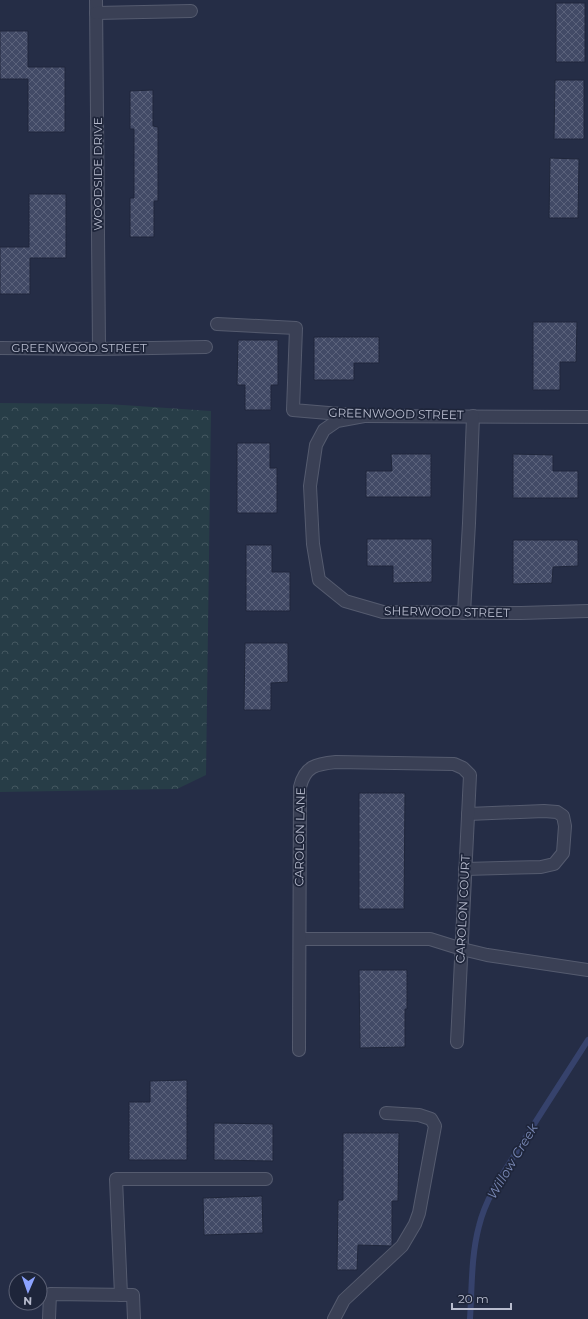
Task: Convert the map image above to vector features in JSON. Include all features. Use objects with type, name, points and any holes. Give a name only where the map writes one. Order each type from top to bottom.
[{"type":"street","name":"WOODSIDE DRIVE","points":[[96,0],[99,349]]},
{"type":"street","points":[[96,13],[191,12]]},
{"type":"street","name":"GREENWOOD STREET","points":[[217,324],[296,328],[293,410],[364,416],[588,417]]},
{"type":"street","name":"GREENWOOD STREET","points":[[0,348],[99,349],[206,347]]},
{"type":"street","name":"SHERWOOD STREET","points":[[364,416],[337,421],[324,430],[316,445],[310,486],[313,544],[319,580],[345,601],[383,612],[521,613],[588,611]]},
{"type":"street","points":[[464,613],[470,523],[473,416]]},
{"type":"street","name":"CAROLON LANE","points":[[299,1050],[300,787],[302,777],[307,770],[321,764],[336,762],[454,764],[463,768],[470,775]]},
{"type":"street","name":"CAROLON COURT","points":[[457,1042],[470,775]]},
{"type":"street","points":[[465,870],[541,867],[554,864],[563,853],[564,846],[565,826],[563,816],[557,812],[544,811],[468,814]]},
{"type":"street","points":[[300,939],[430,939],[488,955],[588,970]]},
{"type":"street","points":[[334,1319],[344,1300],[402,1246],[415,1224],[419,1213],[435,1126],[431,1119],[419,1114],[386,1113]]},
{"type":"street","points":[[121,1295],[116,1179],[266,1179]]},
{"type":"street","points":[[49,1319],[50,1294],[133,1295],[134,1319]]},
{"type":"green space","points":[[0,403],[108,404],[211,411],[206,775],[177,789],[0,792]]},
{"type":"building","points":[[556,3],[585,3],[585,62],[556,62]]},
{"type":"building","points":[[0,31],[28,31],[28,67],[65,67],[65,132],[28,132],[28,79],[0,79]]},
{"type":"building","points":[[555,80],[584,80],[584,139],[554,139]]},
{"type":"building","points":[[153,90],[153,126],[158,127],[158,201],[154,201],[154,237],[130,237],[130,198],[134,198],[134,129],[130,129],[130,91]]},
{"type":"building","points":[[550,158],[579,159],[578,218],[549,218]]},
{"type":"building","points":[[29,194],[66,194],[66,258],[30,258],[30,294],[0,294],[0,247],[29,247]]},
{"type":"building","points":[[533,322],[577,322],[576,362],[560,362],[560,390],[533,390]]},
{"type":"building","points":[[314,337],[379,337],[379,363],[354,363],[354,380],[314,380]]},
{"type":"building","points":[[238,340],[278,340],[278,385],[271,385],[271,410],[245,410],[245,385],[237,385]]},
{"type":"building","points":[[237,443],[270,443],[270,468],[277,468],[277,513],[237,513]]},
{"type":"building","points":[[391,454],[431,454],[431,497],[366,497],[366,471],[392,471]]},
{"type":"building","points":[[513,454],[553,455],[553,471],[578,471],[578,498],[513,498]]},
{"type":"building","points":[[367,539],[432,539],[432,582],[393,583],[393,566],[367,566]]},
{"type":"building","points":[[513,540],[578,540],[578,566],[553,567],[552,583],[513,584]]},
{"type":"building","points":[[246,545],[272,545],[272,572],[290,572],[290,611],[246,611]]},
{"type":"building","points":[[245,643],[288,643],[288,682],[271,683],[271,710],[244,710]]},
{"type":"building","points":[[359,793],[405,793],[404,909],[359,909]]},
{"type":"building","points":[[359,970],[407,970],[405,1047],[360,1048]]},
{"type":"building","points":[[187,1080],[187,1160],[129,1160],[129,1102],[150,1102],[150,1081]]},
{"type":"building","points":[[214,1123],[273,1124],[273,1161],[214,1160]]},
{"type":"building","points":[[343,1133],[399,1133],[398,1201],[392,1201],[392,1246],[358,1245],[357,1270],[337,1270],[338,1200],[343,1200]]},
{"type":"building","points":[[262,1196],[263,1233],[204,1235],[203,1198]]},
{"type":"waterway","name":"Willow Creek","points":[[470,1319],[474,1249],[476,1237],[486,1205],[502,1176],[588,1040]]}]
